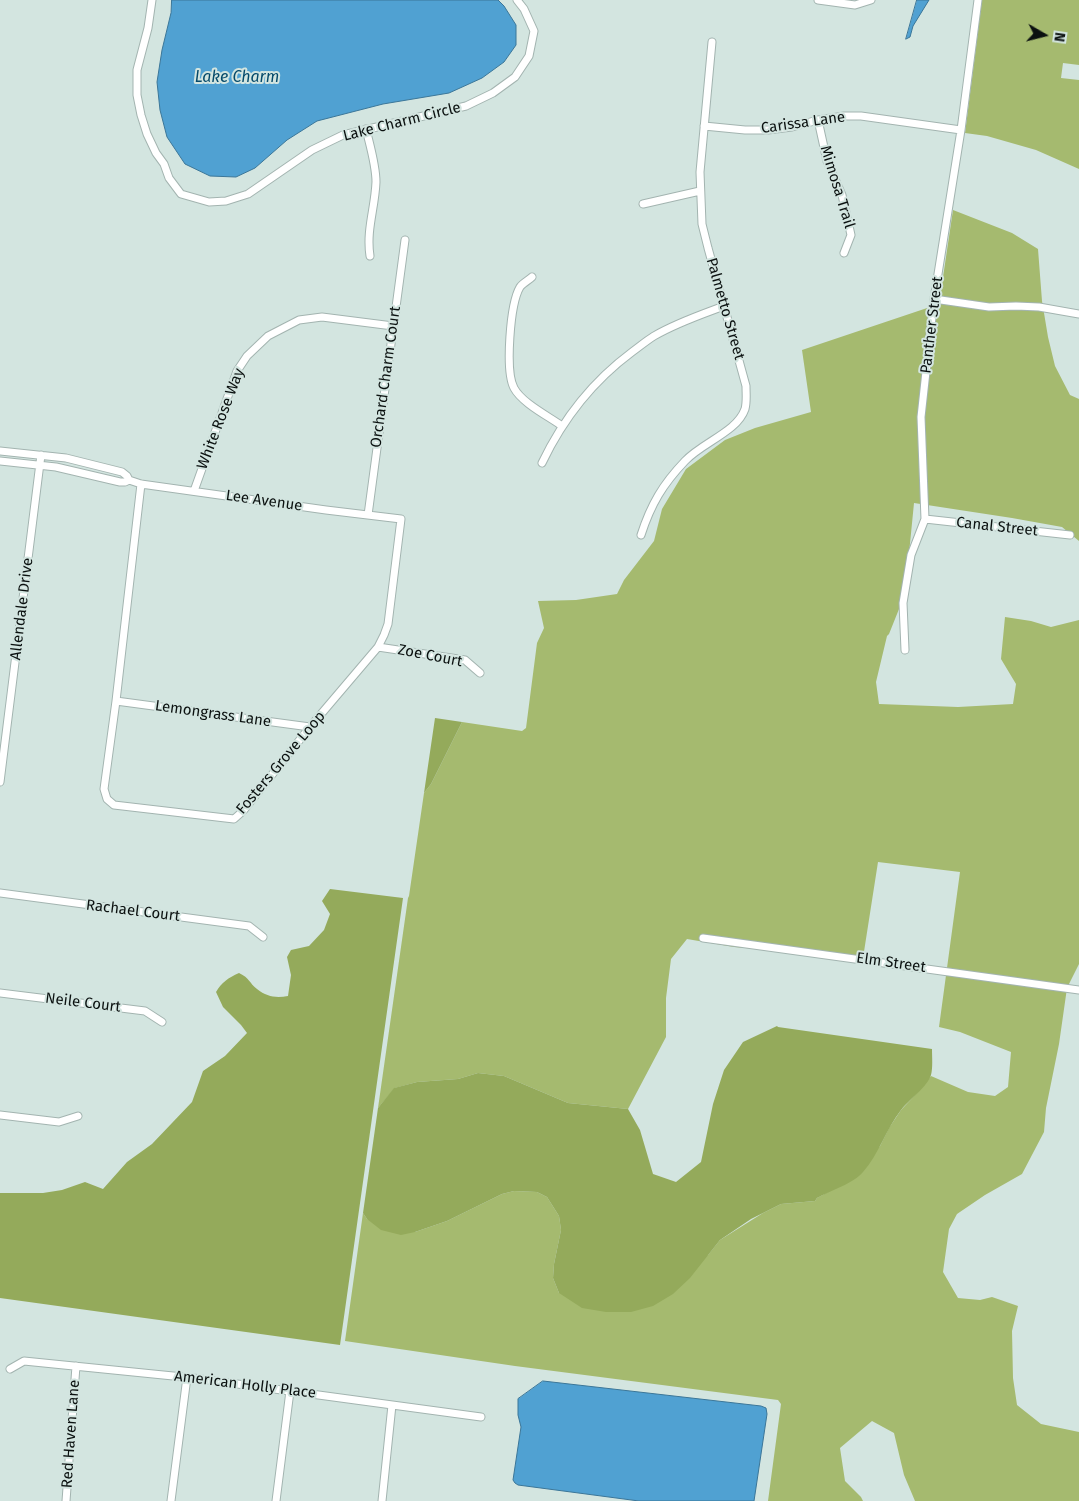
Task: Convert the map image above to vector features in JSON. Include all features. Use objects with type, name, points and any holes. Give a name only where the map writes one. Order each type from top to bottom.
[{"type":"street","name":"Lake Charm Circle","points":[[152,0],[148,28],[137,70],[136,95],[147,134],[156,153],[164,164],[169,178],[181,194],[209,202],[226,201],[248,194],[312,150],[343,135],[466,106],[493,93],[515,77],[529,56],[534,31],[524,9],[517,0]]},
{"type":"street","points":[[818,0],[856,5],[871,0]]},
{"type":"street","name":"Panther Street","points":[[905,650],[903,603],[912,555],[925,519],[921,417],[934,299],[961,130],[978,0]]},
{"type":"street","name":"Palmetto Street","points":[[641,535],[656,498],[670,478],[687,459],[704,445],[730,429],[740,419],[746,408],[746,386],[702,224],[700,172],[712,42]]},
{"type":"street","name":"Carissa Lane","points":[[704,126],[768,130],[844,116],[861,116],[961,130]]},
{"type":"street","name":"Mimosa Trail","points":[[818,120],[827,161],[842,195],[851,235],[844,252]]},
{"type":"street","points":[[366,129],[376,172],[368,236],[370,256]]},
{"type":"street","points":[[643,204],[700,191]]},
{"type":"street","name":"Orchard Charm Court","points":[[368,515],[405,240]]},
{"type":"street","points":[[532,277],[521,286],[514,306],[510,333],[509,368],[511,380],[519,395],[562,426]]},
{"type":"street","points":[[934,299],[989,307],[1016,306],[1079,314]]},
{"type":"street","points":[[542,463],[562,426],[581,400],[622,360],[652,337],[678,324],[724,306]]},
{"type":"street","name":"White Rose Way","points":[[194,491],[237,371],[247,356],[268,336],[299,320],[322,317],[394,326]]},
{"type":"street","name":"Lee Avenue","points":[[0,451],[66,458],[122,472],[127,476],[128,480]]},
{"type":"street","name":"Allendale Drive","points":[[0,782],[41,455]]},
{"type":"street","name":"Lee Avenue","points":[[0,461],[56,467],[120,482],[128,480],[142,484],[400,519]]},
{"type":"street","name":"Fosters Grove Loop","points":[[142,484],[104,789],[107,799],[114,805],[225,819],[234,819],[243,811],[378,646],[384,635],[388,624],[400,519]]},
{"type":"street","name":"Canal Street","points":[[925,519],[1070,535]]},
{"type":"street","name":"Zoe Court","points":[[378,646],[465,660],[480,673]]},
{"type":"street","name":"Lemongrass Lane","points":[[116,701],[310,727]]},
{"type":"street","name":"Rachael Court","points":[[0,894],[249,926],[263,937]]},
{"type":"street","name":"Elm Street","points":[[703,938],[1079,990]]},
{"type":"street","name":"Neile Court","points":[[0,993],[145,1011],[162,1022]]},
{"type":"street","points":[[0,1115],[58,1122],[78,1116]]},
{"type":"street","name":"American Holly Place","points":[[10,1369],[24,1361],[188,1377],[481,1417]]},
{"type":"street","name":"Red Haven Lane","points":[[66,1501],[76,1366]]},
{"type":"street","points":[[171,1501],[188,1377]]},
{"type":"street","points":[[276,1501],[290,1391]]},
{"type":"street","points":[[382,1501],[392,1405]]},
{"type":"green space","points":[[982,0],[1079,0],[1079,65],[1063,63],[1061,78],[1079,80],[1079,169],[1036,150],[987,136],[965,133]]},
{"type":"green space","points":[[953,210],[1012,233],[1038,249],[1042,301],[1055,366],[1070,395],[1079,399],[1079,541],[1062,527],[914,503],[905,594],[887,636],[876,682],[879,704],[958,707],[1013,704],[1016,684],[1001,659],[1005,617],[1031,621],[1051,627],[1079,620],[1079,964],[1067,988],[1059,1044],[1046,1108],[1044,1132],[1022,1174],[985,1195],[957,1214],[949,1229],[943,1272],[958,1298],[980,1300],[992,1297],[1018,1306],[1012,1331],[1013,1378],[1017,1405],[1041,1424],[1079,1432],[1079,1501],[915,1501],[904,1475],[894,1433],[872,1421],[840,1448],[845,1481],[863,1501],[768,1501],[781,1404],[778,1400],[515,1366],[345,1341],[363,1213],[367,1219],[415,1232],[447,1221],[502,1194],[514,1191],[537,1192],[547,1197],[559,1216],[561,1230],[553,1278],[559,1293],[708,1255],[720,1240],[763,1213],[781,1204],[815,1201],[828,1192],[880,1146],[901,1110],[931,1076],[968,1092],[995,1096],[1008,1087],[1011,1052],[960,1032],[939,1027],[960,872],[878,862],[863,958],[734,947],[687,939],[671,959],[666,998],[666,1037],[628,1109],[568,1103],[504,1076],[478,1073],[458,1079],[417,1082],[395,1088],[378,1108],[408,898],[424,793],[431,784],[462,722],[522,731],[526,728],[537,643],[544,628],[538,601],[576,600],[617,594],[624,580],[654,541],[662,509],[686,469],[725,440],[755,428],[811,412],[802,350],[939,304]]},
{"type":"green space","points":[[435,718],[462,722],[431,784],[424,793]]},
{"type":"green space","points":[[330,889],[403,898],[340,1345],[0,1298],[0,1193],[43,1193],[62,1190],[85,1182],[103,1189],[127,1162],[152,1144],[192,1102],[203,1071],[225,1056],[247,1033],[223,1007],[216,992],[218,989],[226,981],[239,973],[264,994],[276,997],[288,996],[291,975],[287,957],[291,950],[309,946],[324,930],[330,914],[322,901]]},
{"type":"green space","points":[[777,1026],[932,1049],[931,1075],[926,1084],[896,1117],[869,1165],[859,1176],[817,1198],[815,1201],[781,1204],[751,1219],[720,1240],[690,1278],[673,1294],[653,1306],[631,1312],[606,1312],[582,1308],[559,1293],[553,1278],[561,1230],[559,1216],[547,1197],[537,1192],[514,1191],[502,1194],[447,1221],[401,1235],[381,1230],[367,1219],[363,1213],[378,1108],[394,1088],[417,1082],[458,1079],[478,1073],[504,1076],[568,1103],[628,1109],[640,1130],[653,1174],[676,1182],[701,1162],[713,1104],[724,1070],[743,1042]]},
{"type":"water","name":"Lake Charm","points":[[172,0],[498,0],[516,25],[516,45],[504,62],[482,78],[449,93],[383,104],[317,121],[287,140],[255,168],[236,177],[210,176],[185,164],[167,137],[160,110],[157,82]]},
{"type":"water","points":[[917,0],[929,0],[913,26],[910,37],[906,39]]},
{"type":"water","points":[[543,1381],[766,1408],[767,1414],[754,1501],[639,1501],[518,1485],[513,1480],[521,1427],[518,1415],[518,1399]]}]
